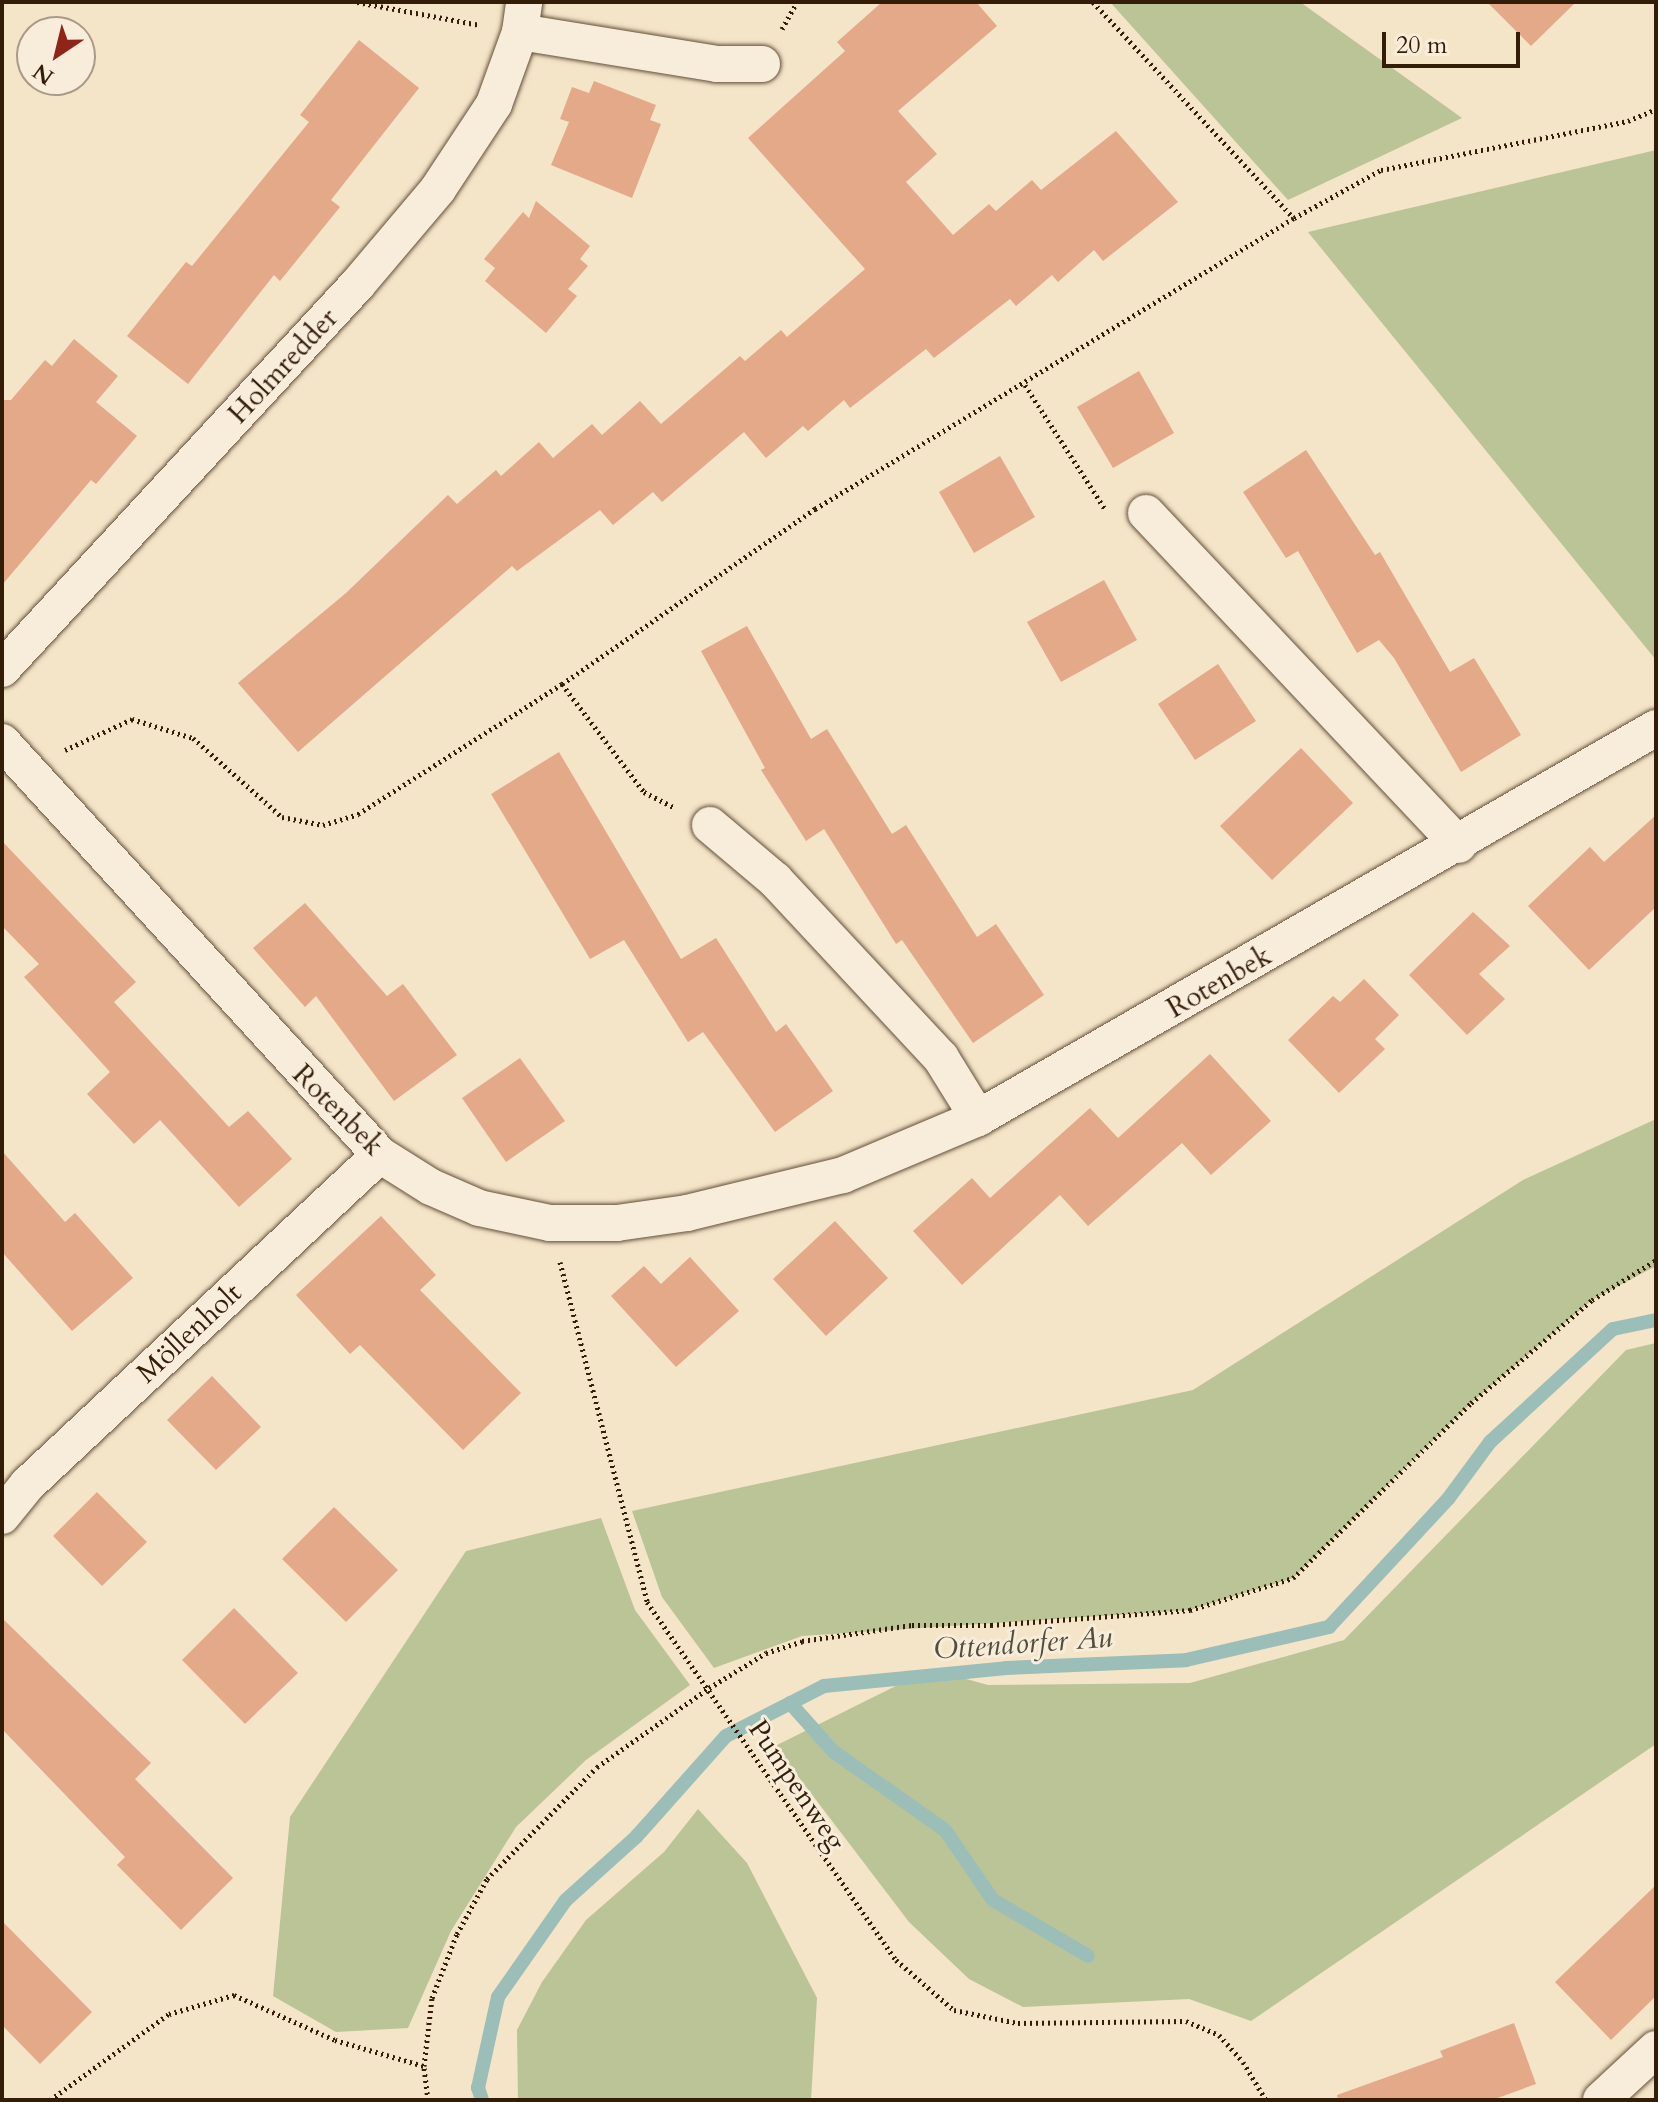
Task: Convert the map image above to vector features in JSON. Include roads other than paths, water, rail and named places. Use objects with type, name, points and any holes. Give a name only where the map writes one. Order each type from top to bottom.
[{"type":"street","points":[[522,17],[717,64],[762,64]]},
{"type":"street","name":"Holmredder","points":[[2,669],[357,285],[438,189],[494,104],[522,17]]},
{"type":"street","points":[[1146,513],[1459,845]]},
{"type":"street","name":"Rotenbek","points":[[2,742],[380,1155],[431,1187],[479,1208],[550,1223],[617,1223],[701,1210],[843,1175],[978,1118],[1459,845],[1656,728]]},
{"type":"street","points":[[710,825],[775,880],[941,1058],[978,1118]]},
{"type":"street","name":"Möllenholt","points":[[2,1516],[27,1485],[380,1155]]},
{"type":"street","points":[[1601,2100],[1656,2049]]},
{"type":"waterway","name":"Ottendorfer Au","points":[[482,2100],[478,2088],[498,1997],[566,1900],[636,1837],[726,1736],[824,1686],[1006,1668],[1186,1660],[1329,1627],[1448,1499],[1490,1442],[1613,1329],[1656,1320]]},
{"type":"waterway","points":[[790,1703],[834,1752],[945,1830],[993,1900],[1088,1956]]}]
